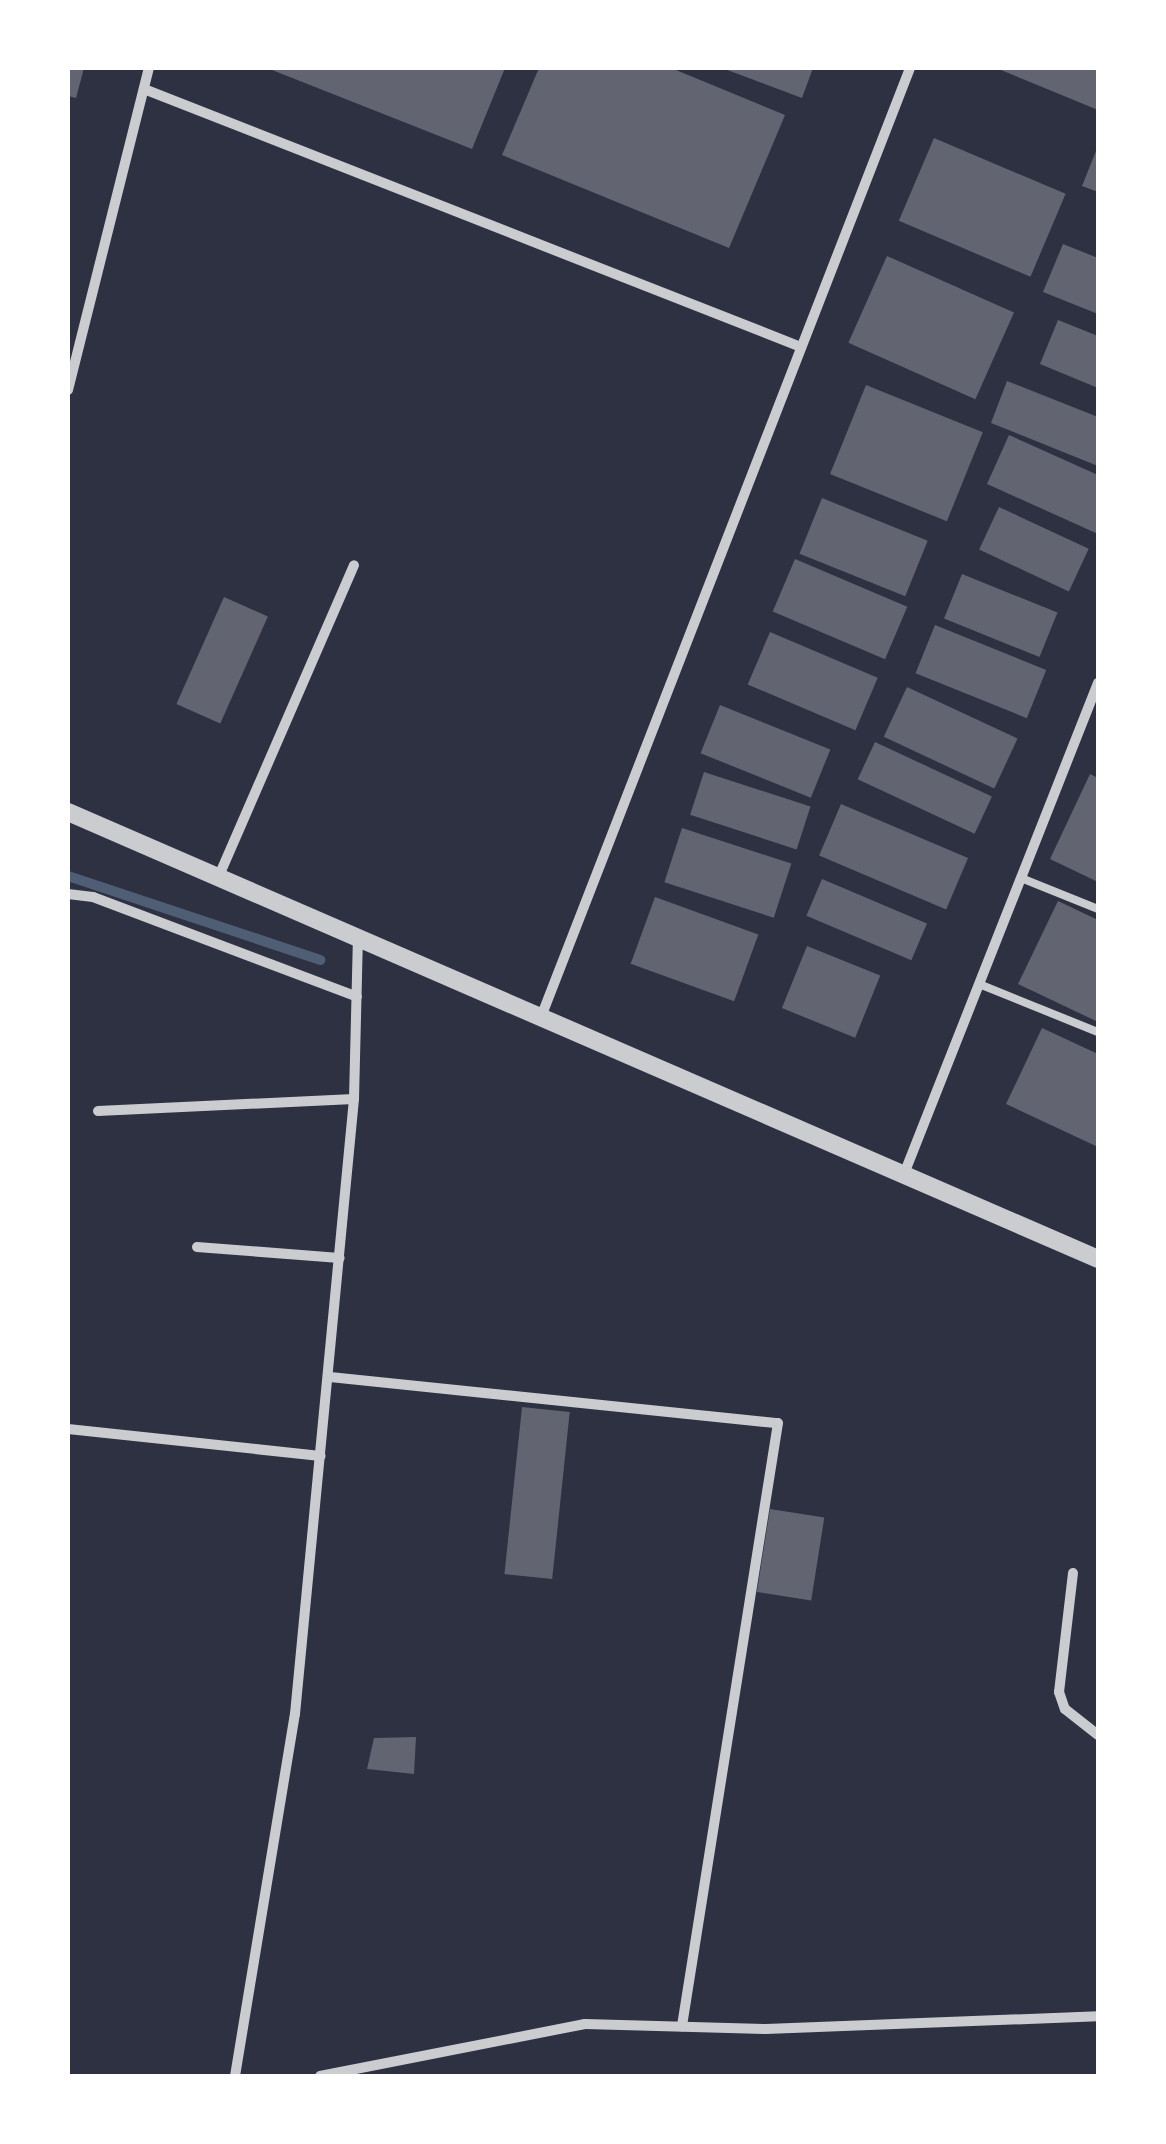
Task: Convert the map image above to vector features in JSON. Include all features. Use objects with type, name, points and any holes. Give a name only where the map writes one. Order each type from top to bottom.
[{"type":"street","points":[[68,390],[149,68]]},
{"type":"street","points":[[541,1017],[910,68]]},
{"type":"street","points":[[144,89],[801,347]]},
{"type":"street","points":[[218,878],[354,564]]},
{"type":"street","points":[[904,1174],[1098,683]]},
{"type":"street","points":[[68,812],[1098,1259]]},
{"type":"street","points":[[68,894],[93,898],[357,997]]},
{"type":"street","points":[[235,2076],[295,1714],[354,1099],[358,938]]},
{"type":"street","points":[[98,1110],[354,1099]]},
{"type":"street","points":[[197,1247],[340,1258]]},
{"type":"street","points":[[330,1377],[778,1423],[682,2026]]},
{"type":"street","points":[[68,1429],[320,1456]]},
{"type":"street","points":[[1073,1574],[1059,1692],[1064,1709],[1098,1735]]},
{"type":"street","points":[[320,2076],[584,2024],[682,2026],[1098,2016]]},
{"type":"lane","points":[[1021,878],[1098,909]]},
{"type":"lane","points":[[979,984],[1098,1032]]},
{"type":"building","points":[[68,68],[84,68],[76,98],[68,96]]},
{"type":"building","points":[[267,68],[505,68],[472,149]]},
{"type":"building","points":[[539,68],[671,68],[785,115],[729,248],[502,155]]},
{"type":"building","points":[[722,68],[813,68],[802,98]]},
{"type":"building","points":[[996,68],[1098,68],[1098,110]]},
{"type":"building","points":[[934,138],[1066,194],[1030,277],[899,221]]},
{"type":"building","points":[[1098,146],[1098,192],[1082,186]]},
{"type":"building","points":[[1063,244],[1098,258],[1098,314],[1043,292]]},
{"type":"building","points":[[887,256],[1014,313],[975,399],[848,343]]},
{"type":"building","points":[[1058,320],[1098,336],[1098,388],[1040,364]]},
{"type":"building","points":[[1007,381],[1098,417],[1098,466],[991,423]]},
{"type":"building","points":[[866,385],[983,432],[947,521],[830,474]]},
{"type":"building","points":[[1009,435],[1098,475],[1098,534],[987,484]]},
{"type":"building","points":[[822,498],[928,541],[905,596],[800,554]]},
{"type":"building","points":[[999,507],[1089,549],[1069,591],[979,550]]},
{"type":"building","points":[[795,559],[907,607],[885,659],[773,611]]},
{"type":"building","points":[[962,574],[1057,613],[1040,657],[944,619]]},
{"type":"building","points":[[224,597],[268,617],[220,723],[176,704]]},
{"type":"building","points":[[935,625],[1046,670],[1027,718],[916,673]]},
{"type":"building","points":[[770,632],[878,678],[855,730],[748,684]]},
{"type":"building","points":[[907,687],[1018,739],[994,788],[884,737]]},
{"type":"building","points":[[720,705],[830,750],[811,798],[701,753]]},
{"type":"building","points":[[875,742],[992,797],[975,834],[858,779]]},
{"type":"building","points":[[704,772],[811,807],[797,849],[690,815]]},
{"type":"building","points":[[1090,774],[1098,778],[1098,882],[1050,859]]},
{"type":"building","points":[[841,804],[968,858],[946,909],[819,856]]},
{"type":"building","points":[[682,828],[791,864],[774,918],[664,882]]},
{"type":"building","points":[[822,879],[927,924],[911,960],[806,916]]},
{"type":"building","points":[[655,897],[758,935],[734,1001],[631,964]]},
{"type":"building","points":[[1058,901],[1098,920],[1098,1022],[1018,984]]},
{"type":"building","points":[[807,946],[880,976],[855,1038],[782,1008]]},
{"type":"building","points":[[1042,1028],[1098,1054],[1098,1147],[1006,1104]]},
{"type":"building","points":[[522,1407],[570,1412],[552,1579],[504,1574]]},
{"type":"building","points":[[770,1509],[824,1518],[811,1601],[757,1592]]},
{"type":"building","points":[[416,1737],[414,1774],[367,1769],[374,1738]]},
{"type":"waterway","points":[[68,876],[320,960]]}]
